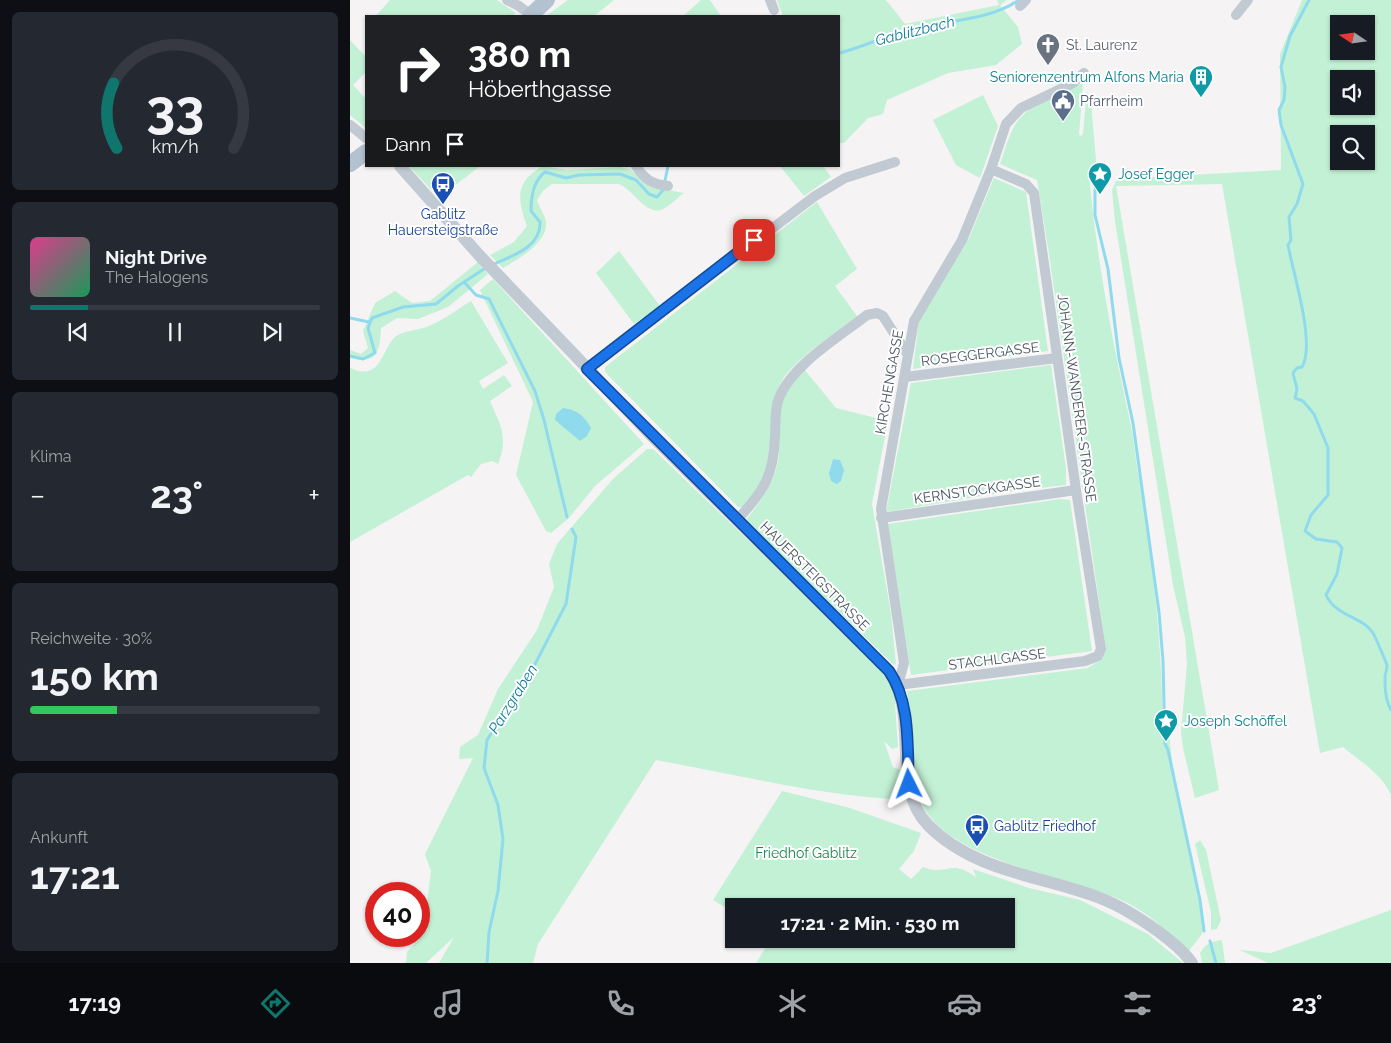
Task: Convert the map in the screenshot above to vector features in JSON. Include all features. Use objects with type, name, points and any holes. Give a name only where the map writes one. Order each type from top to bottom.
[{"type":"main road","points":[[532,15],[547,0]]},
{"type":"main road","points":[[350,164],[365,153]]},
{"type":"street","points":[[507,0],[520,6],[530,15]]},
{"type":"street","points":[[1236,16],[1248,0]]},
{"type":"street","name":"KIRCHENGASSE","points":[[898,685],[904,663],[881,509],[906,376],[910,339],[916,315],[962,240],[991,169],[1006,124],[1021,108],[1073,83],[1084,73]]},
{"type":"street","points":[[350,125],[365,137]]},
{"type":"street","points":[[587,369],[815,196],[845,178],[895,162]]},
{"type":"street","name":"HAUERSTEIGSTRASSE","points":[[401,167],[479,255],[587,369],[884,665],[898,685],[905,718],[909,784],[917,810],[928,826],[956,846],[997,867],[1090,895],[1126,911],[1173,943],[1192,963]]},
{"type":"street","points":[[637,167],[643,177],[664,185]]},
{"type":"street","name":"JOHANN-WANDERER-STRASSE","points":[[991,169],[1026,184],[1034,193],[1076,490],[1101,649],[1098,656]]},
{"type":"street","points":[[737,520],[761,493],[768,480],[775,458],[778,400],[787,382],[802,366],[867,315],[877,312],[883,316],[908,355]]},
{"type":"street","name":"ROSEGGERGASSE","points":[[906,376],[1057,358]]},
{"type":"street","name":"KERNSTOCKGASSE","points":[[881,518],[1076,490]]},
{"type":"street","name":"STACHLGASSE","points":[[898,685],[1085,661],[1098,656]]},
{"type":"green space","points":[[390,0],[497,0],[516,13],[513,15],[377,15]]},
{"type":"green space","points":[[568,0],[614,0],[595,15],[547,15]]},
{"type":"green space","points":[[701,0],[710,0],[720,15],[684,15]]},
{"type":"green space","points":[[777,0],[886,0],[905,24],[999,5],[997,0],[1007,0],[1000,5],[1018,27],[1022,44],[996,65],[948,73],[887,100],[883,114],[868,118],[844,143],[840,143],[840,15],[783,15]]},
{"type":"green space","points":[[1302,0],[1391,0],[1391,795],[1376,774],[1343,747],[1320,753],[1222,184],[1116,186],[1219,790],[1195,798],[1183,748],[1181,733],[1187,664],[1185,637],[1173,585],[1115,221],[1112,190],[1117,179],[1281,170],[1280,54]]},
{"type":"green space","points":[[350,40],[365,56],[365,73],[353,85],[365,98],[365,127],[350,115]]},
{"type":"green space","points":[[1083,83],[1079,135],[1082,136],[1083,133],[1087,91],[1091,102],[1097,172],[1089,173],[1096,237],[1112,332],[1132,431],[1152,567],[1159,633],[1163,734],[1169,736],[1173,768],[1204,923],[1202,934],[1188,952],[1156,922],[1139,909],[1119,899],[1010,864],[982,853],[956,839],[936,823],[922,804],[916,779],[913,730],[907,691],[1088,668],[1102,659],[1106,650],[1037,180],[1000,164],[1015,125],[1023,115],[1044,101]]},
{"type":"green space","points":[[983,95],[998,126],[980,178],[956,165],[933,120]]},
{"type":"green space","points":[[410,167],[479,167],[439,198]]},
{"type":"green space","points":[[542,167],[567,170],[620,167],[631,170],[650,187],[684,193],[664,209],[655,210],[644,205],[629,190],[619,184],[552,184],[543,191],[537,200],[546,222],[542,237],[531,250],[503,268],[490,255],[514,242],[527,226],[520,199],[523,184]]},
{"type":"green space","points":[[781,167],[824,167],[831,177],[804,196]]},
{"type":"green space","points":[[994,178],[1026,192],[1048,351],[913,369],[919,321],[969,238]]},
{"type":"green space","points":[[817,202],[857,269],[835,286],[857,316],[804,356],[780,384],[774,400],[770,456],[761,479],[749,500],[744,507],[738,507],[605,372],[605,367]]},
{"type":"green space","points":[[619,251],[660,306],[634,324],[596,273]]},
{"type":"green space","points":[[478,262],[488,274],[448,307],[418,319],[397,318],[381,328],[380,344],[375,355],[366,360],[350,358],[350,350],[361,354],[368,348],[363,331],[375,303],[395,291],[412,303],[430,301]]},
{"type":"green space","points":[[493,279],[644,444],[595,486],[569,518],[551,533],[546,531],[516,475],[533,402],[480,290]]},
{"type":"green space","points":[[471,301],[508,363],[479,381],[483,389],[504,375],[512,386],[490,401],[502,431],[503,446],[498,464],[492,461],[481,464],[471,477],[468,475],[350,542],[350,368],[369,371],[376,367],[392,340],[398,335],[431,325]]},
{"type":"green space","points":[[1051,365],[1066,468],[1066,485],[1006,492],[886,512],[911,383]]},
{"type":"green space","points":[[804,369],[836,408],[888,421],[872,504],[891,614],[896,664],[894,665],[745,521],[761,500],[773,478],[779,452],[779,415],[782,397],[788,386]]},
{"type":"green space","points":[[647,449],[653,449],[879,666],[894,689],[898,747],[892,749],[884,741],[893,767],[901,770],[901,788],[892,799],[833,793],[656,760],[538,944],[533,963],[439,963],[454,937],[426,963],[406,963],[407,952],[412,947],[430,947],[431,871],[425,854],[473,758],[459,759],[460,747],[478,735],[498,689],[537,630],[554,587],[549,564],[557,544],[613,479]]},
{"type":"green space","points":[[1060,499],[1070,500],[1092,651],[911,675],[888,524]]},
{"type":"green space","name":"Friedhof Gablitz","points":[[782,791],[850,808],[921,833],[914,851],[899,869],[911,879],[923,867],[931,870],[960,869],[976,877],[973,869],[1029,888],[1080,900],[1148,934],[1183,963],[756,963],[765,948],[1015,948],[1015,898],[725,898],[725,907],[713,900]]},
{"type":"green space","points":[[1200,840],[1206,850],[1221,920],[1217,929],[1211,930],[1211,912],[1195,844]]},
{"type":"green space","points":[[1391,910],[1391,963],[1268,963],[1240,950],[1271,953]]},
{"type":"green space","points":[[1222,940],[1225,963],[1202,963],[1200,953],[1204,947],[1212,942]]},
{"type":"water","points":[[563,408],[580,414],[591,428],[587,436],[580,441],[555,420],[556,414]]},
{"type":"water","points":[[833,459],[840,460],[844,470],[841,481],[837,484],[831,481],[829,473]]},
{"type":"waterway","name":"Gablitzbach","points":[[840,53],[919,27],[993,13],[1019,0]]},
{"type":"waterway","points":[[1309,0],[1290,36],[1281,67],[1285,87],[1284,100],[1279,110],[1281,125],[1303,184],[1297,204],[1289,217],[1291,240],[1288,245],[1302,308],[1306,342],[1306,356],[1302,367],[1297,368],[1293,373],[1297,389],[1295,398],[1303,401],[1314,414],[1328,448],[1328,495],[1311,515],[1305,531],[1316,539],[1337,542],[1342,548],[1337,574],[1326,595],[1336,608],[1363,623],[1373,633],[1387,665],[1385,689],[1391,710]]},
{"type":"waterway","name":"Gablitzbach","points":[[492,265],[524,250],[536,238],[540,222],[531,211],[532,200],[535,185],[545,172],[566,178],[579,175],[620,174],[636,180],[649,194],[657,197],[663,190],[668,167]]},
{"type":"waterway","points":[[1097,177],[1095,215],[1108,269],[1119,358],[1133,423],[1159,612],[1163,661],[1165,744],[1168,750],[1200,900],[1204,931]]},
{"type":"waterway","name":"Gablitzbach","points":[[350,356],[363,359],[375,353],[368,328],[372,318],[403,307],[436,304],[458,286],[487,267]]},
{"type":"waterway","name":"Parzgraben","points":[[464,282],[476,295],[489,299],[535,391],[544,420],[567,517]]},
{"type":"waterway","points":[[350,318],[369,322]]},
{"type":"waterway","name":"Parzgraben","points":[[487,963],[489,932],[498,891],[503,839],[498,805],[484,768],[487,740],[530,674],[566,604],[576,537],[572,529]]},
{"type":"waterway","points":[[1210,941],[1216,963]]},
{"type":"place","name":"St. Laurenz","points":[[1048,66]]},
{"type":"place","name":"Seniorenzentrum Alfons Maria","points":[[1201,98]]},
{"type":"place","name":"Pfarrheim","points":[[1063,122]]},
{"type":"place","name":"Josef Egger","points":[[1100,195]]},
{"type":"place","name":"Gablitz Hauersteigstraße","points":[[443,205]]},
{"type":"place","name":"Joseph Schöffel","points":[[1166,742]]},
{"type":"place","name":"Gablitz Friedhof","points":[[977,847]]},
{"type":"route","points":[[754,240],[587,369],[889,671],[898,685],[903,703],[909,784]]}]
